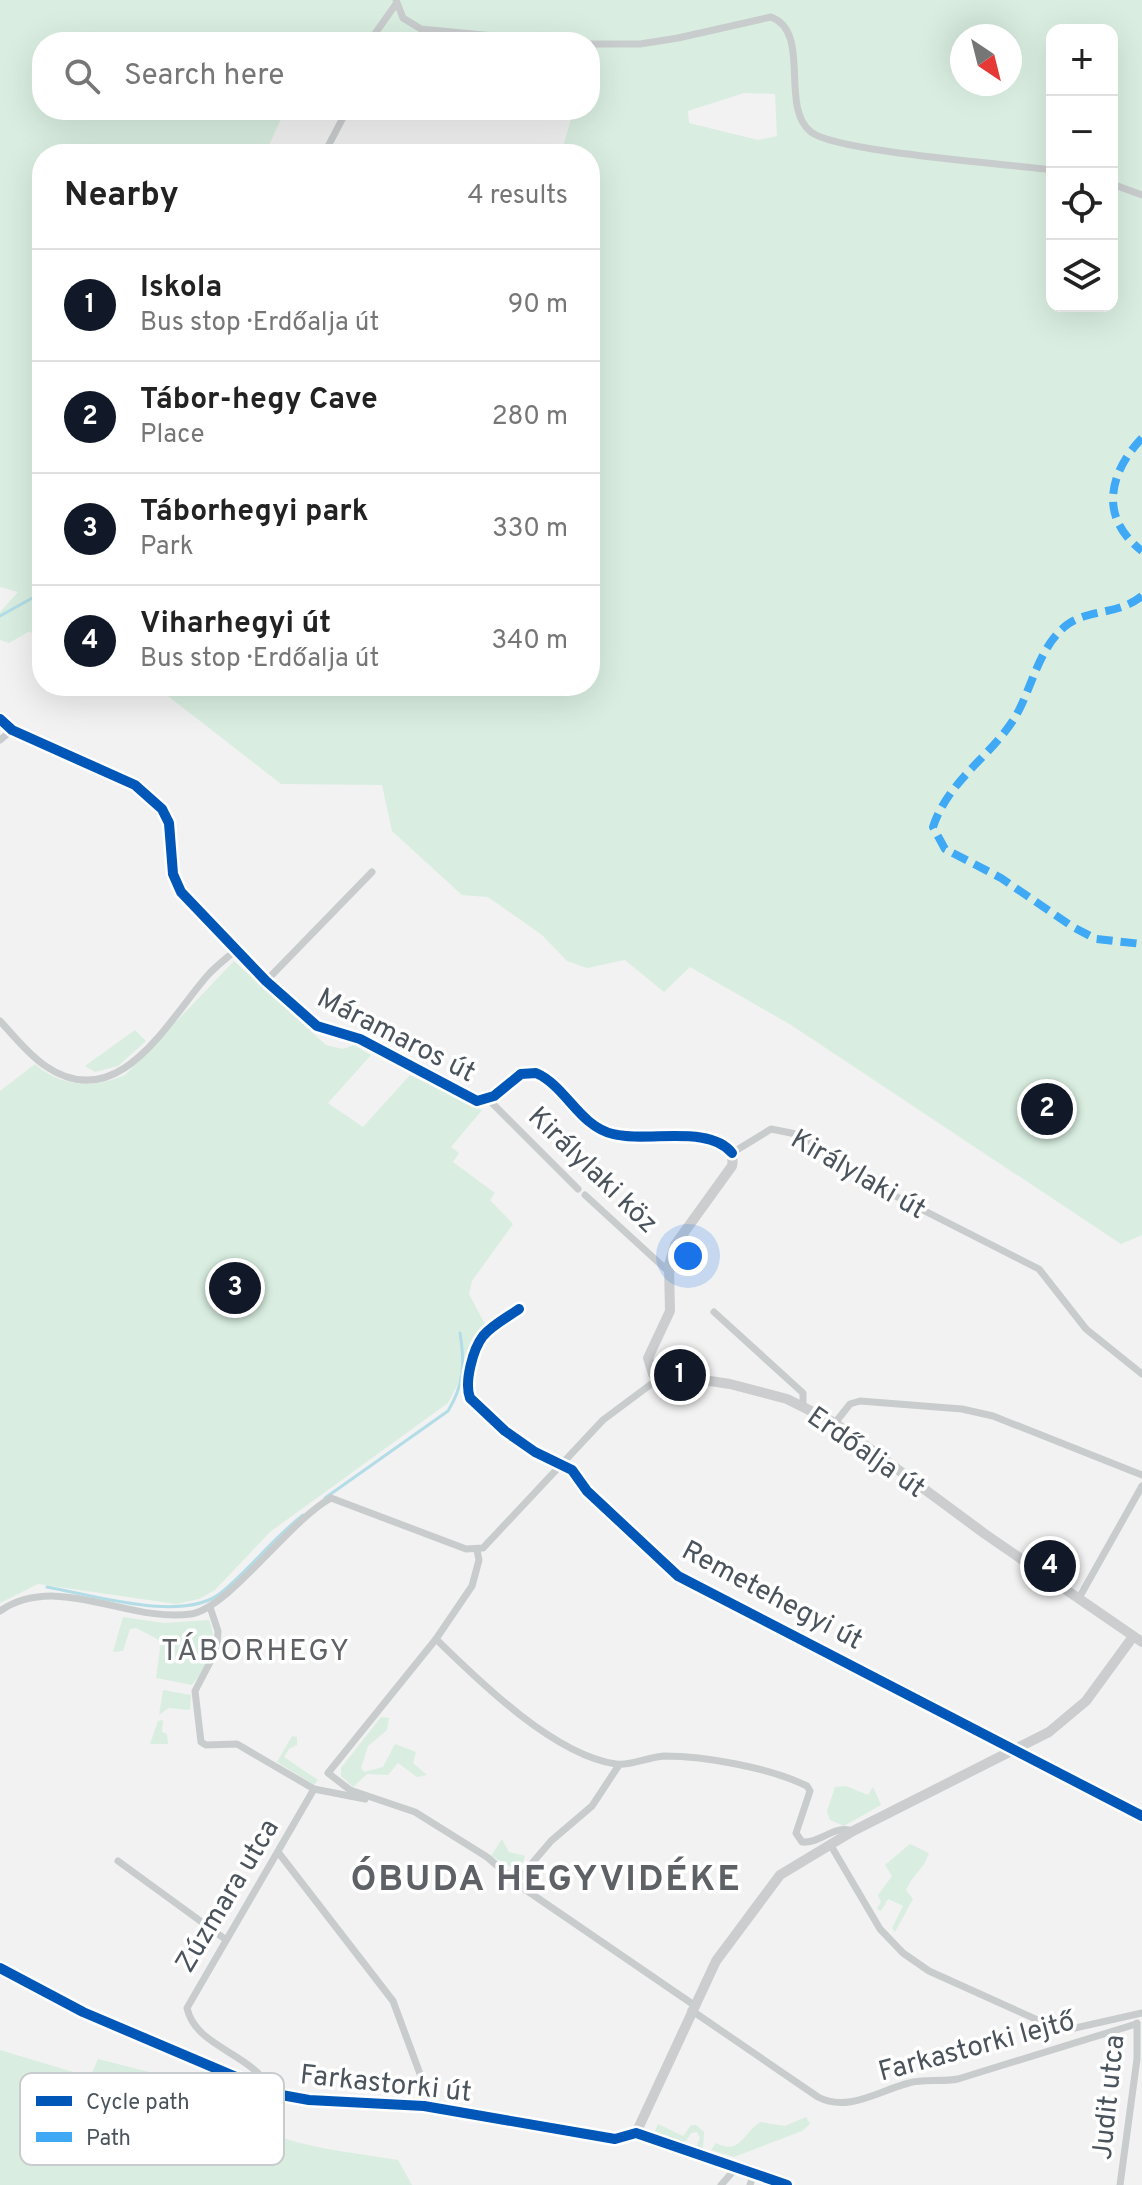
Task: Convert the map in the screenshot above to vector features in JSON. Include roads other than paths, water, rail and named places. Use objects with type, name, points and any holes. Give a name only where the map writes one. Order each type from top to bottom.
[{"type":"street","points":[[376,32],[396,2]]},
{"type":"street","points":[[396,2],[403,18],[421,29],[452,32]]},
{"type":"street","points":[[600,44],[640,44],[771,17],[782,24],[789,37],[797,111],[804,126],[820,139],[884,151],[1046,169]]},
{"type":"street","points":[[329,144],[342,120]]},
{"type":"street","points":[[1118,186],[1142,195]]},
{"type":"street","name":"Máramaros út","points":[[0,719],[12,730],[135,785],[162,809],[169,823],[173,874],[181,892],[266,981],[317,1026],[360,1039],[467,1098],[488,1099],[521,1074],[536,1073],[605,1132],[626,1136],[706,1138],[717,1140],[732,1153]]},
{"type":"street","points":[[0,740],[12,730]]},
{"type":"street","points":[[266,981],[372,872]]},
{"type":"street","points":[[0,1021],[45,1065],[73,1077],[105,1076],[133,1064],[152,1047],[210,972],[236,950]]},
{"type":"street","name":"Királylaki köz","points":[[488,1099],[578,1189]]},
{"type":"street","name":"Királylaki út","points":[[732,1153],[771,1129],[801,1135],[866,1182],[1039,1269],[1086,1329],[1142,1374]]},
{"type":"street","points":[[0,1611],[22,1599],[43,1596],[181,1615],[210,1607],[231,1590],[276,1543],[325,1501],[336,1498],[466,1549],[477,1550],[494,1540],[561,1464],[618,1407],[658,1379],[648,1358],[670,1311],[669,1272],[675,1245],[729,1172],[734,1160],[732,1153]]},
{"type":"street","name":"Királylaki köz","points":[[585,1195],[669,1272]]},
{"type":"street","name":"Remetehegyi út","points":[[519,1309],[484,1335],[478,1344],[468,1391],[505,1431],[535,1452],[572,1470],[587,1491],[678,1576],[869,1672],[1142,1816]]},
{"type":"street","points":[[714,1312],[803,1393],[803,1406]]},
{"type":"street","name":"Erdőalja út","points":[[658,1379],[730,1384],[803,1406],[835,1423],[928,1494],[1137,1640]]},
{"type":"street","points":[[835,1423],[850,1404],[860,1401],[962,1409],[1017,1424],[1142,1475]]},
{"type":"street","points":[[1079,1598],[1142,1486]]},
{"type":"street","points":[[477,1550],[479,1560],[472,1586],[436,1639],[328,1773],[350,1790],[415,1812],[693,2008]]},
{"type":"street","points":[[210,1607],[218,1631],[217,1649],[195,1691],[201,1742],[206,1745],[237,1744],[314,1789],[372,1799]]},
{"type":"street","points":[[436,1639],[538,1727],[587,1755],[619,1765],[669,1756],[772,1772],[807,1786],[810,1791],[796,1833],[802,1842],[812,1842],[840,1829],[853,1831]]},
{"type":"street","points":[[636,2133],[716,1961],[780,1875],[853,1831],[1049,1732],[1086,1701],[1137,1640]]},
{"type":"street","points":[[517,1881],[551,1841],[592,1806],[619,1765]]},
{"type":"street","name":"Zúzmara utca","points":[[258,2073],[204,2036],[188,2012],[190,1998],[314,1789]]},
{"type":"street","name":"Farkastorki lejtő","points":[[830,1844],[880,1929],[903,1953],[929,1971],[1062,2031],[1142,2014]]},
{"type":"street","points":[[278,1852],[393,2001],[426,2090],[424,2106]]},
{"type":"street","points":[[118,1861],[225,1939]]},
{"type":"street","name":"Farkastorki út","points":[[0,1968],[83,2012],[225,2073]]},
{"type":"street","name":"Farkastorki lejtő","points":[[693,2008],[827,2101],[864,2099],[912,2081],[936,2083],[958,2079],[1136,2024]]},
{"type":"street","name":"Judit utca","points":[[1120,2185],[1140,2048],[1136,2024],[1142,2014]]},
{"type":"street","name":"Farkastorki út","points":[[284,2094],[309,2100],[424,2106],[615,2139],[636,2133],[787,2185]]},
{"type":"street","points":[[721,2185],[737,2167]]},
{"type":"street","points":[[750,2185],[754,2173]]},
{"type":"waterway","points":[[0,616],[32,598]]},
{"type":"waterway","points":[[325,1498],[448,1411],[462,1374],[460,1333]]},
{"type":"waterway","points":[[47,1587],[113,1601],[162,1607],[206,1601],[233,1583],[303,1515]]},
{"type":"place","name":"Tábor-hegy Cave","points":[[1047,1109]]},
{"type":"place","name":"Táborhegyi park","points":[[235,1288]]},
{"type":"place","name":"Iskola","points":[[680,1375]]},
{"type":"place","name":"Viharhegyi út","points":[[1050,1566]]},
{"type":"district","name":"TÁBORHEGY","points":[[256,1650]]},
{"type":"district","name":"ÓBUDA HEGYVIDÉKE","points":[[546,1877]]}]
